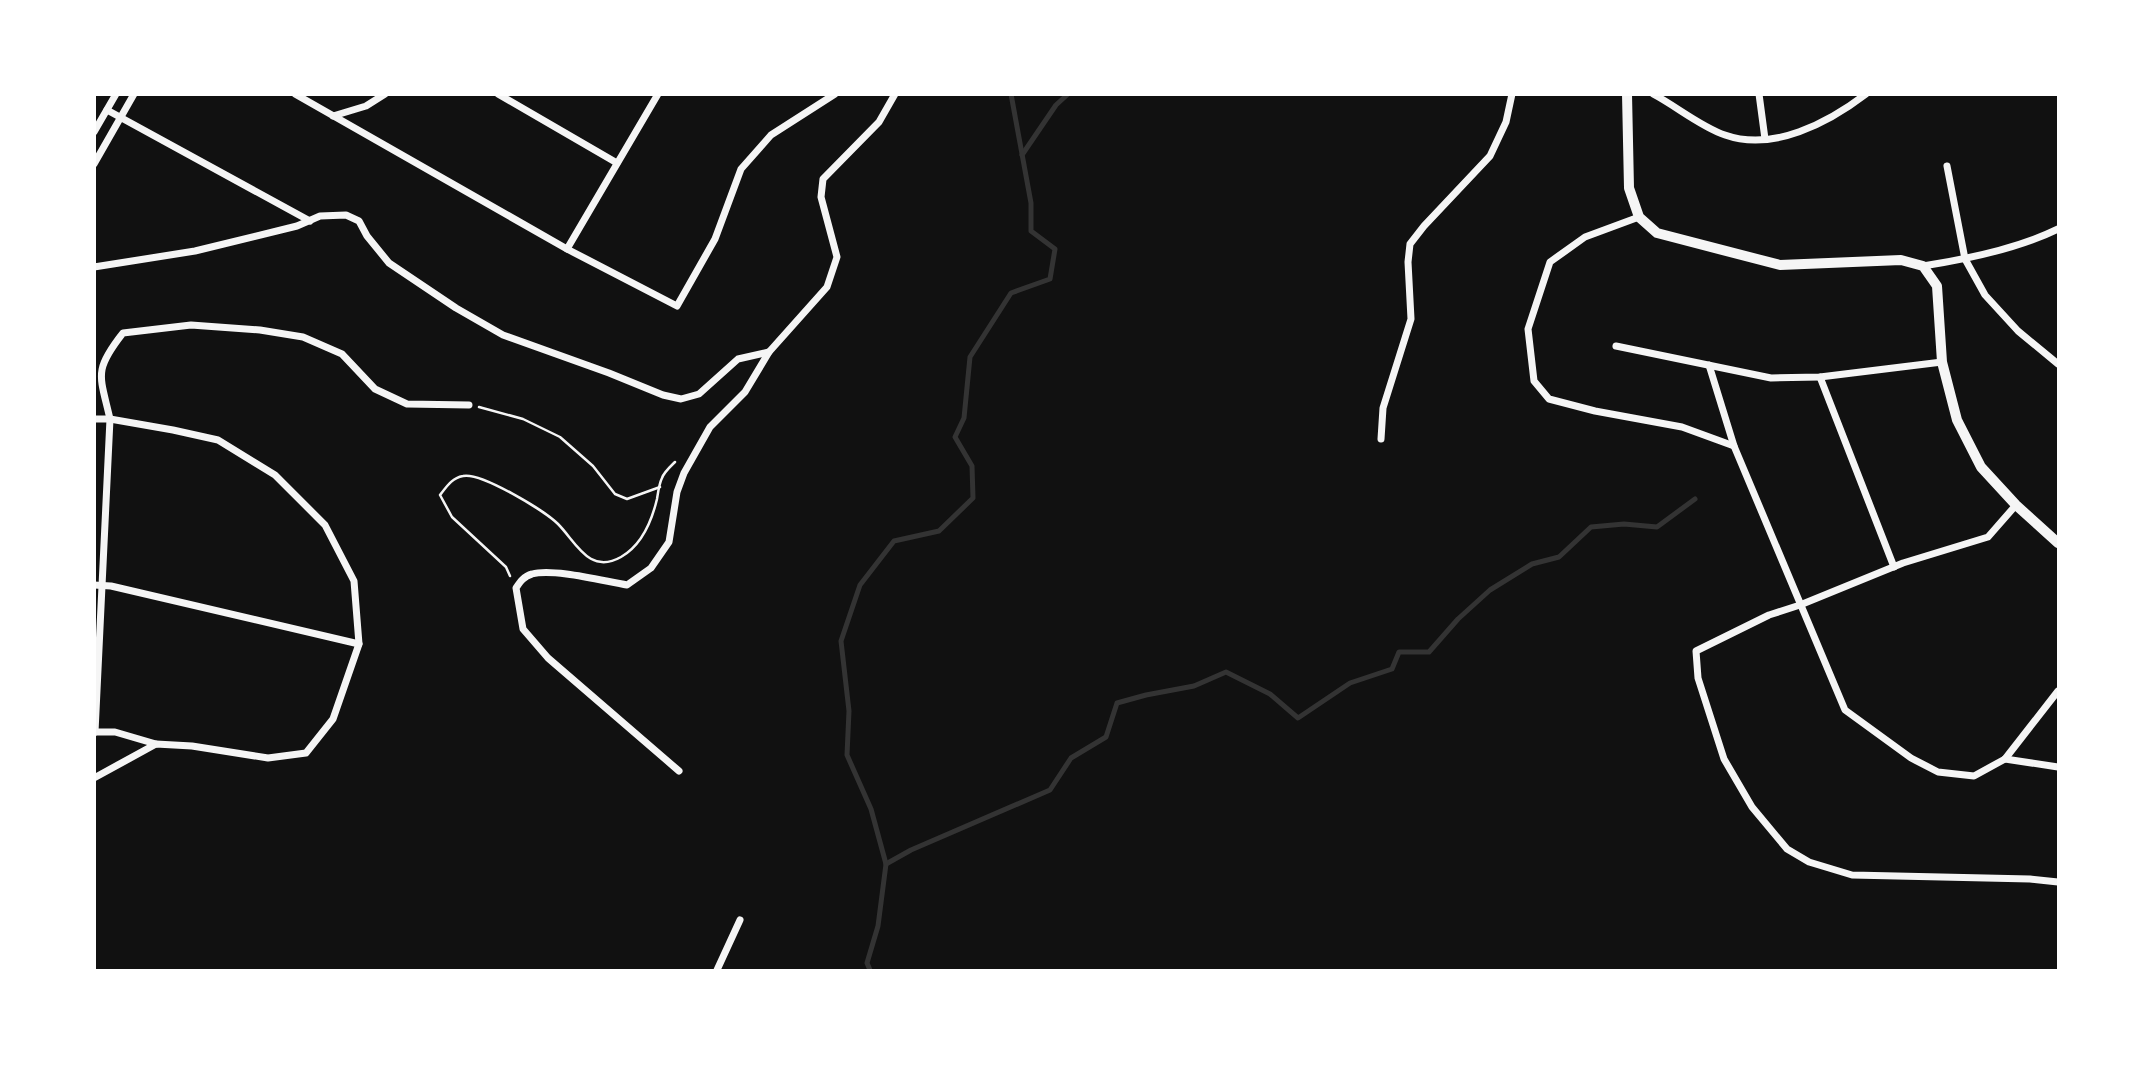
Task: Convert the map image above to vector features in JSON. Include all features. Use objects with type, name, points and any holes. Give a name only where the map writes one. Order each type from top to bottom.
[{"type":"street","points":[[94,132],[116,94]]},
{"type":"street","points":[[94,164],[134,94]]},
{"type":"street","points":[[295,94],[567,249],[677,306],[715,239],[741,169],[771,135],[835,94]]},
{"type":"street","points":[[333,116],[366,106],[385,94]]},
{"type":"street","points":[[498,94],[618,163]]},
{"type":"street","points":[[567,249],[658,94]]},
{"type":"street","points":[[679,771],[548,658],[523,629],[516,588],[521,580],[531,574],[551,572],[627,585],[651,568],[668,542],[677,492],[696,449],[710,427],[744,392],[769,352],[827,287],[837,257],[821,197],[823,179],[879,122],[895,94]]},
{"type":"street","points":[[1381,439],[1383,408],[1411,320],[1408,262],[1410,244],[1490,156],[1506,122],[1512,94]]},
{"type":"street","points":[[1628,94],[1629,188],[1639,217],[1657,233],[1780,265],[1901,260],[1923,266],[1965,259],[2059,229]]},
{"type":"street","points":[[1653,94],[1723,135],[1744,140],[1783,139],[1844,111],[1866,94]]},
{"type":"street","points":[[1759,94],[1765,139]]},
{"type":"street","points":[[107,110],[310,221]]},
{"type":"street","points":[[1947,166],[1965,259],[1985,295],[2018,331],[2059,364]]},
{"type":"street","points":[[94,267],[195,251],[310,221],[320,216],[346,215],[359,221],[367,236],[389,263],[456,309],[503,335],[663,395],[681,399],[699,394],[738,359],[769,352]]},
{"type":"street","points":[[1639,217],[1585,237],[1550,262],[1528,330],[1534,381],[1549,399],[1595,411],[1682,427],[1734,446]]},
{"type":"street","points":[[1923,266],[1937,286],[1942,362],[1957,420],[1981,467],[2059,543]]},
{"type":"street","points":[[94,419],[110,419],[218,440],[275,475],[324,525],[354,580],[359,644],[333,719],[306,753],[268,758],[192,746],[156,744],[115,732],[95,732],[98,585],[110,419],[99,374],[107,353],[123,333],[191,325],[260,330],[303,337],[342,354],[375,389],[407,404],[469,405]]},
{"type":"street","points":[[1616,346],[1772,378],[1819,377],[1942,362]]},
{"type":"street","points":[[1709,365],[1734,446],[1844,710],[1911,758],[1938,772],[1974,776],[2005,759],[2059,691]]},
{"type":"street","points":[[1819,377],[1894,566]]},
{"type":"street","points":[[2017,505],[1988,537],[1894,566],[1769,615],[1696,651],[1698,678],[1724,759],[1752,807],[1787,849],[1809,863],[1852,875],[2059,882]]},
{"type":"street","points":[[98,585],[359,644]]},
{"type":"street","points":[[94,778],[156,744]]},
{"type":"street","points":[[2005,759],[2059,767]]},
{"type":"street","points":[[716,971],[740,920]]},
{"type":"path","points":[[469,405],[523,419],[560,437],[593,466],[615,494],[627,499],[660,487]]},
{"type":"path","points":[[516,588],[506,567],[452,517],[440,495],[453,479],[467,475],[484,480],[527,503],[557,523],[579,552],[599,562],[621,557],[642,538],[654,512],[662,478],[676,460],[696,449]]},
{"type":"waterway","points":[[870,970],[867,963],[878,926],[886,864],[871,809],[847,755],[849,711],[841,641],[860,585],[894,541],[939,531],[973,498],[972,466],[955,437],[964,418],[970,357],[1011,293],[1050,279],[1055,249],[1031,231],[1031,203],[1011,94]]},
{"type":"waterway","points":[[1022,155],[1056,105],[1068,94]]},
{"type":"waterway","points":[[886,864],[911,850],[1050,790],[1071,758],[1106,737],[1117,703],[1194,686],[1226,672],[1270,694],[1298,718],[1350,683],[1392,669],[1399,652],[1429,652],[1458,619],[1490,590],[1532,564],[1559,557],[1591,527],[1624,524],[1657,527],[1695,499]]}]
